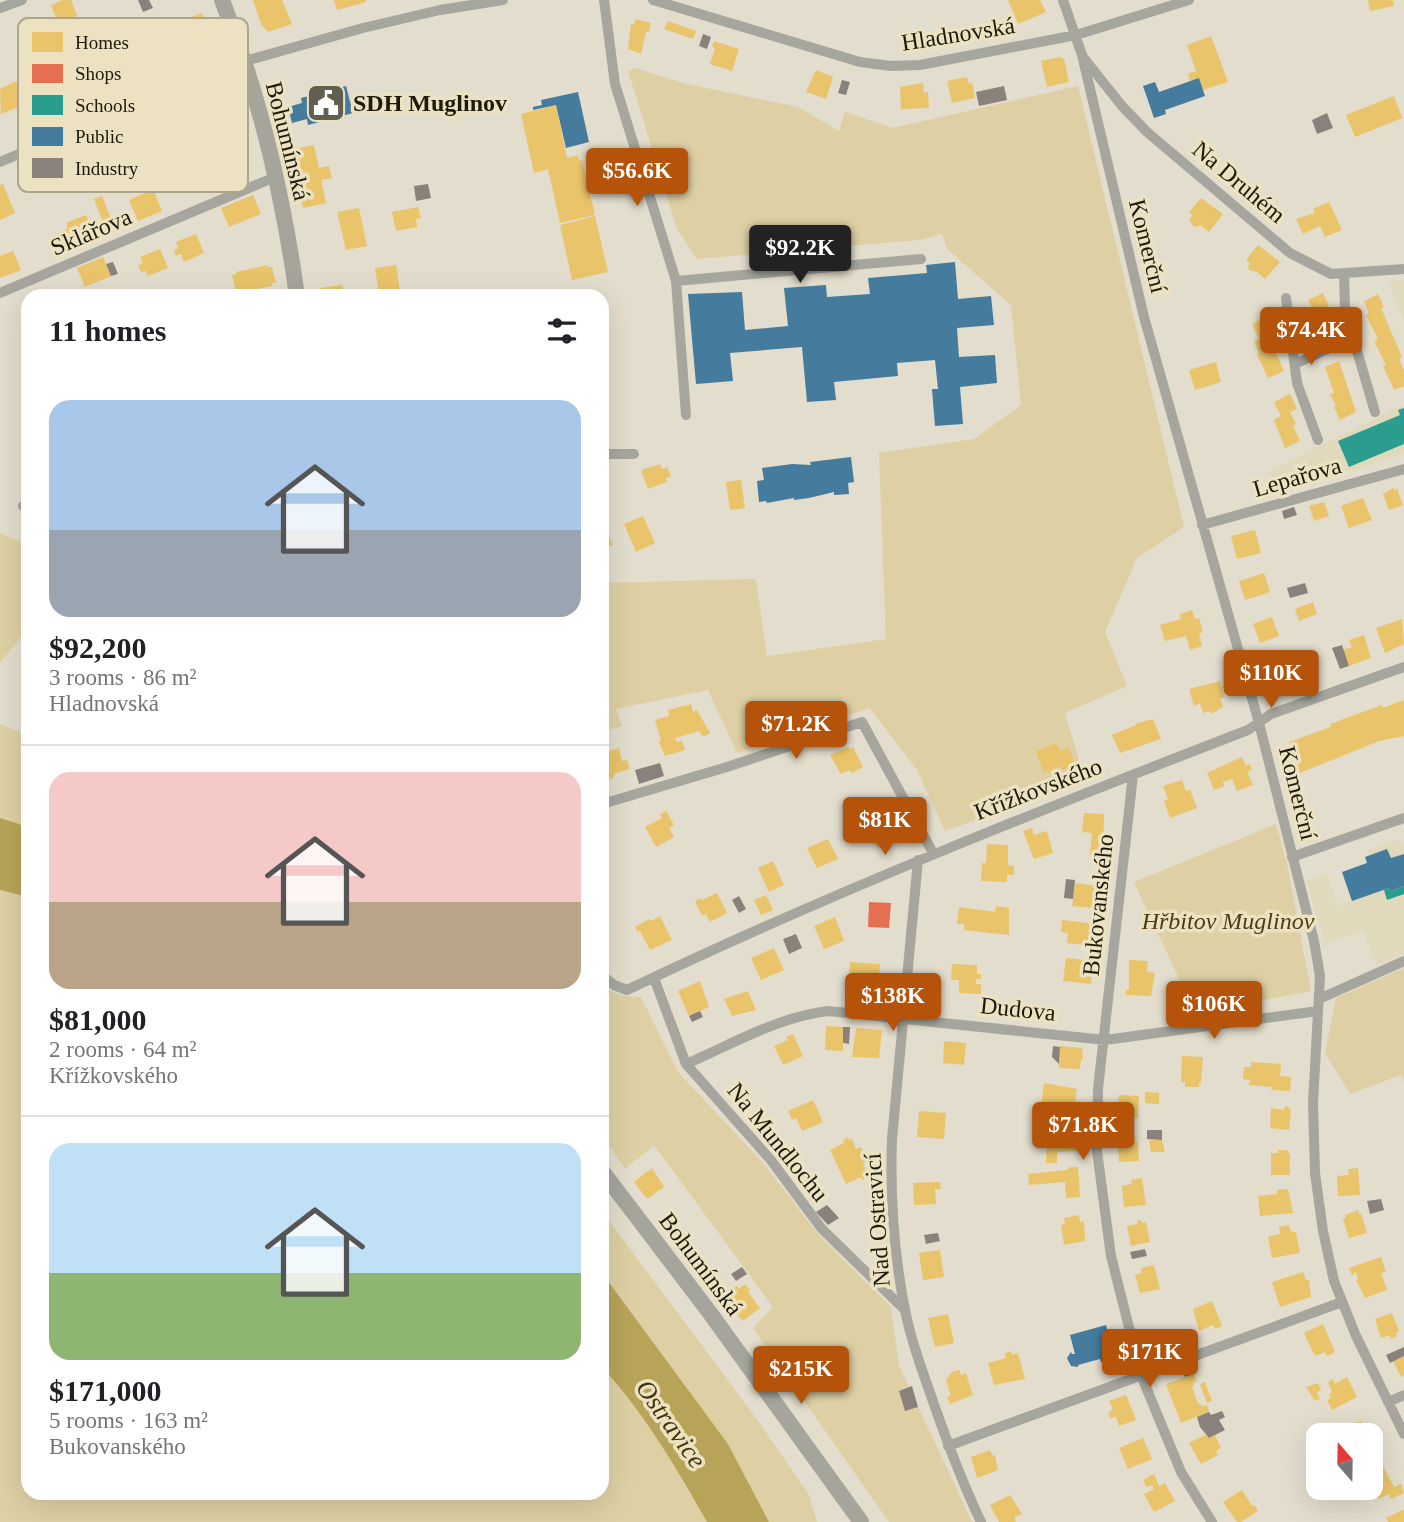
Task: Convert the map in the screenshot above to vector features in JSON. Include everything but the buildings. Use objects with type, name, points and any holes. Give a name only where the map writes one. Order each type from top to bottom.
[{"type":"main road","name":"Bohumínská","points":[[222,0],[229,18]]},
{"type":"main road","name":"Bohumínská","points":[[248,73],[275,177],[290,245],[296,289]]},
{"type":"main road","name":"Bohumínská","points":[[609,1180],[726,1335],[861,1522]]},
{"type":"street","points":[[0,8],[22,0]]},
{"type":"street","points":[[248,60],[363,27],[440,10],[503,0]]},
{"type":"street","points":[[604,0],[615,84],[676,281],[687,415]]},
{"type":"street","name":"Hladnovská","points":[[653,0],[860,62],[891,66],[920,65],[1076,35],[1189,0]]},
{"type":"street","name":"Komerční","points":[[1063,0],[1082,55],[1144,317],[1259,723],[1314,941],[1320,976],[1313,1103],[1315,1173],[1323,1231],[1334,1281],[1356,1336],[1404,1434]]},
{"type":"street","name":"Na Druhém","points":[[1082,55],[1122,106],[1147,132],[1290,253],[1331,274],[1404,269]]},
{"type":"street","points":[[0,162],[18,155]]},
{"type":"street","name":"Sklářova","points":[[248,188],[275,177]]},
{"type":"street","name":"Sklářova","points":[[0,293],[239,192]]},
{"type":"street","points":[[676,281],[921,259]]},
{"type":"street","points":[[1344,274],[1345,310],[1375,412]]},
{"type":"street","points":[[1286,298],[1297,383],[1318,440]]},
{"type":"street","points":[[1295,364],[1352,338]]},
{"type":"street","points":[[609,454],[634,454]]},
{"type":"street","name":"Lepařova","points":[[1202,525],[1404,469]]},
{"type":"street","name":"Křížkovského","points":[[609,981],[627,990],[700,955],[933,853],[1248,730],[1271,715],[1404,667]]},
{"type":"street","points":[[609,802],[727,767],[862,722],[933,853]]},
{"type":"street","name":"Bukovanského","points":[[1133,775],[1098,1089],[1097,1151],[1111,1256],[1141,1375],[1181,1472],[1212,1522]]},
{"type":"street","points":[[1292,856],[1404,818]]},
{"type":"street","name":"Nad Ostravicí","points":[[918,860],[892,1139],[891,1182],[905,1310],[916,1353],[957,1471],[981,1522]]},
{"type":"street","points":[[1105,1040],[1318,1005],[1404,961]]},
{"type":"street","name":"Na Mundlochu","points":[[653,978],[686,1064],[770,1158],[822,1229],[905,1310]]},
{"type":"street","name":"Dudova","points":[[686,1064],[805,1014],[828,1011],[1105,1040]]},
{"type":"street","points":[[948,1446],[1342,1302]]},
{"type":"street","points":[[1388,1402],[1404,1395]]},
{"type":"shaded area","points":[[1404,279],[1404,320],[1389,283]]},
{"type":"shaded area","points":[[1404,404],[1404,454],[1276,492],[1269,472]]},
{"type":"shaded area","points":[[1399,839],[1401,843],[1404,842],[1404,953],[1376,965],[1363,930],[1325,944],[1307,881],[1327,874],[1338,905],[1352,901],[1342,872],[1367,863],[1365,857],[1369,855],[1368,850]]},
{"type":"green space","points":[[635,68],[687,84],[798,107],[839,131],[845,112],[893,128],[1078,86],[1184,527],[1137,558],[1105,632],[1127,686],[1065,713],[1085,780],[945,831],[917,770],[870,708],[737,753],[708,690],[616,709],[622,726],[609,730],[609,583],[756,579],[767,656],[886,639],[879,453],[974,439],[1021,405],[1011,305],[947,249],[942,234],[919,240],[697,259],[677,229],[628,71]]},
{"type":"green space","points":[[0,533],[21,542],[21,637],[0,663]]},
{"type":"green space","points":[[0,724],[21,732],[21,825],[0,818]]},
{"type":"green space","name":"Hřbitov Muglinov","points":[[1276,824],[1287,864],[1311,991],[1195,1013],[1134,882]]},
{"type":"green space","points":[[0,890],[21,895],[21,1500],[609,1500],[609,1375],[646,1422],[707,1522],[0,1522]]},
{"type":"green space","points":[[1404,968],[1404,1081],[1401,1075],[1350,1094],[1325,1053],[1336,998]]},
{"type":"green space","points":[[609,990],[620,995],[641,997],[678,1072],[763,1163],[818,1234],[891,1307],[899,1366],[972,1522],[889,1522],[753,1328],[773,1307],[654,1145],[625,1169],[609,1145]]},
{"type":"green space","points":[[609,1220],[761,1425],[809,1495],[817,1522],[769,1522],[728,1444],[609,1282]]},
{"type":"water","points":[[0,818],[21,825],[21,895],[0,890]]},
{"type":"water","name":"Ostravice","points":[[609,1282],[728,1444],[769,1522],[707,1522],[646,1422],[609,1375]]},
{"type":"place","name":"SDH Muglinov","points":[[326,103]]}]
